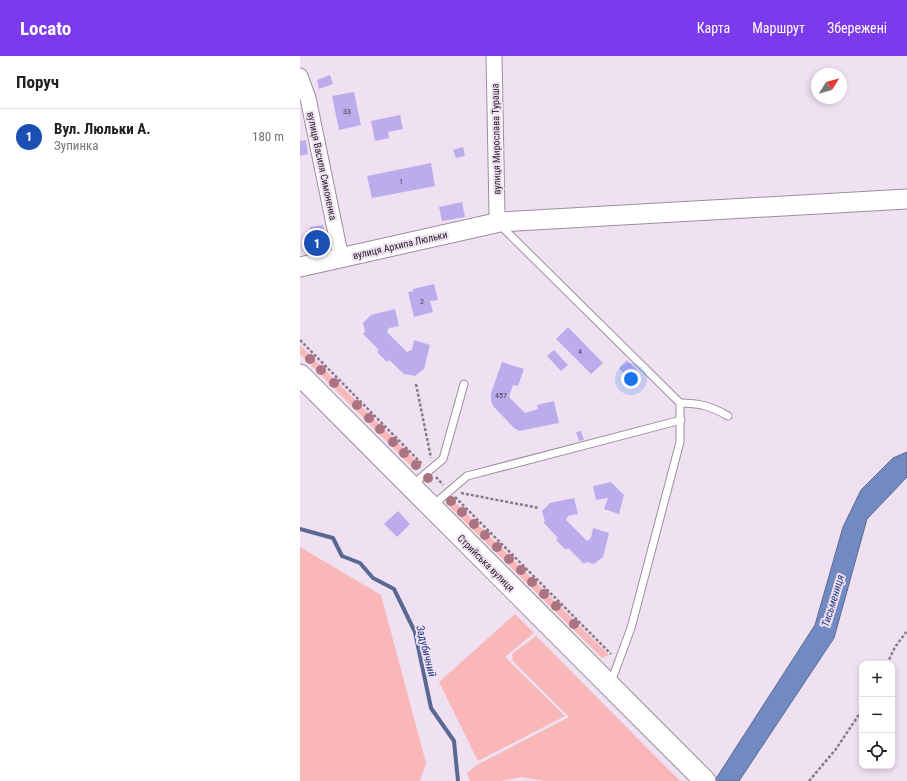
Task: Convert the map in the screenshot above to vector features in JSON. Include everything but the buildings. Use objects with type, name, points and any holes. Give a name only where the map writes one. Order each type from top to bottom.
[{"type":"main road","name":"Стрийська вулиця","points":[[300,375],[430,508],[705,781]]},
{"type":"street","name":"вулиця Мирослава Тураша","points":[[494,56],[497,213],[500,222]]},
{"type":"street","name":"вулиця Василя Симоненка","points":[[300,76],[308,98],[341,258]]},
{"type":"street","name":"вулиця Архипа Люльки","points":[[300,267],[500,222],[907,199]]},
{"type":"lane","points":[[500,222],[505,230],[680,403],[680,442],[631,628],[609,686]]},
{"type":"lane","points":[[410,487],[443,459],[464,384]]},
{"type":"lane","points":[[680,403],[697,403],[712,407],[728,416]]},
{"type":"lane","points":[[430,508],[467,476],[681,420]]},
{"type":"path","points":[[300,340],[431,469],[449,491],[618,662]]},
{"type":"path","points":[[416,384],[431,469]]},
{"type":"path","points":[[449,491],[540,508]]},
{"type":"path","points":[[888,661],[895,647],[907,631]]},
{"type":"path","points":[[809,781],[836,749],[859,714]]},
{"type":"shaded area","points":[[300,345],[421,466],[416,471],[300,354]]},
{"type":"shaded area","points":[[449,496],[609,655],[602,658],[446,503]]},
{"type":"shaded area","points":[[300,547],[381,595],[426,763],[420,781],[300,781]]},
{"type":"shaded area","points":[[515,614],[534,633],[505,657],[565,716],[478,761],[439,682]]},
{"type":"shaded area","points":[[536,636],[680,781],[545,781],[522,777],[501,781],[470,781],[467,773],[477,765],[569,717],[513,661],[512,654]]},
{"type":"water","name":"Тисьмениця","points":[[907,452],[907,477],[867,519],[834,638],[739,781],[713,781],[815,625],[843,527],[861,490],[893,458]]},
{"type":"waterway","name":"Задубичний","points":[[300,529],[333,538],[342,556],[360,563],[373,578],[394,589],[415,632],[431,708],[454,741],[458,781]]},
{"type":"place","name":"Вул. Люльки А.","points":[[317,243]]}]
